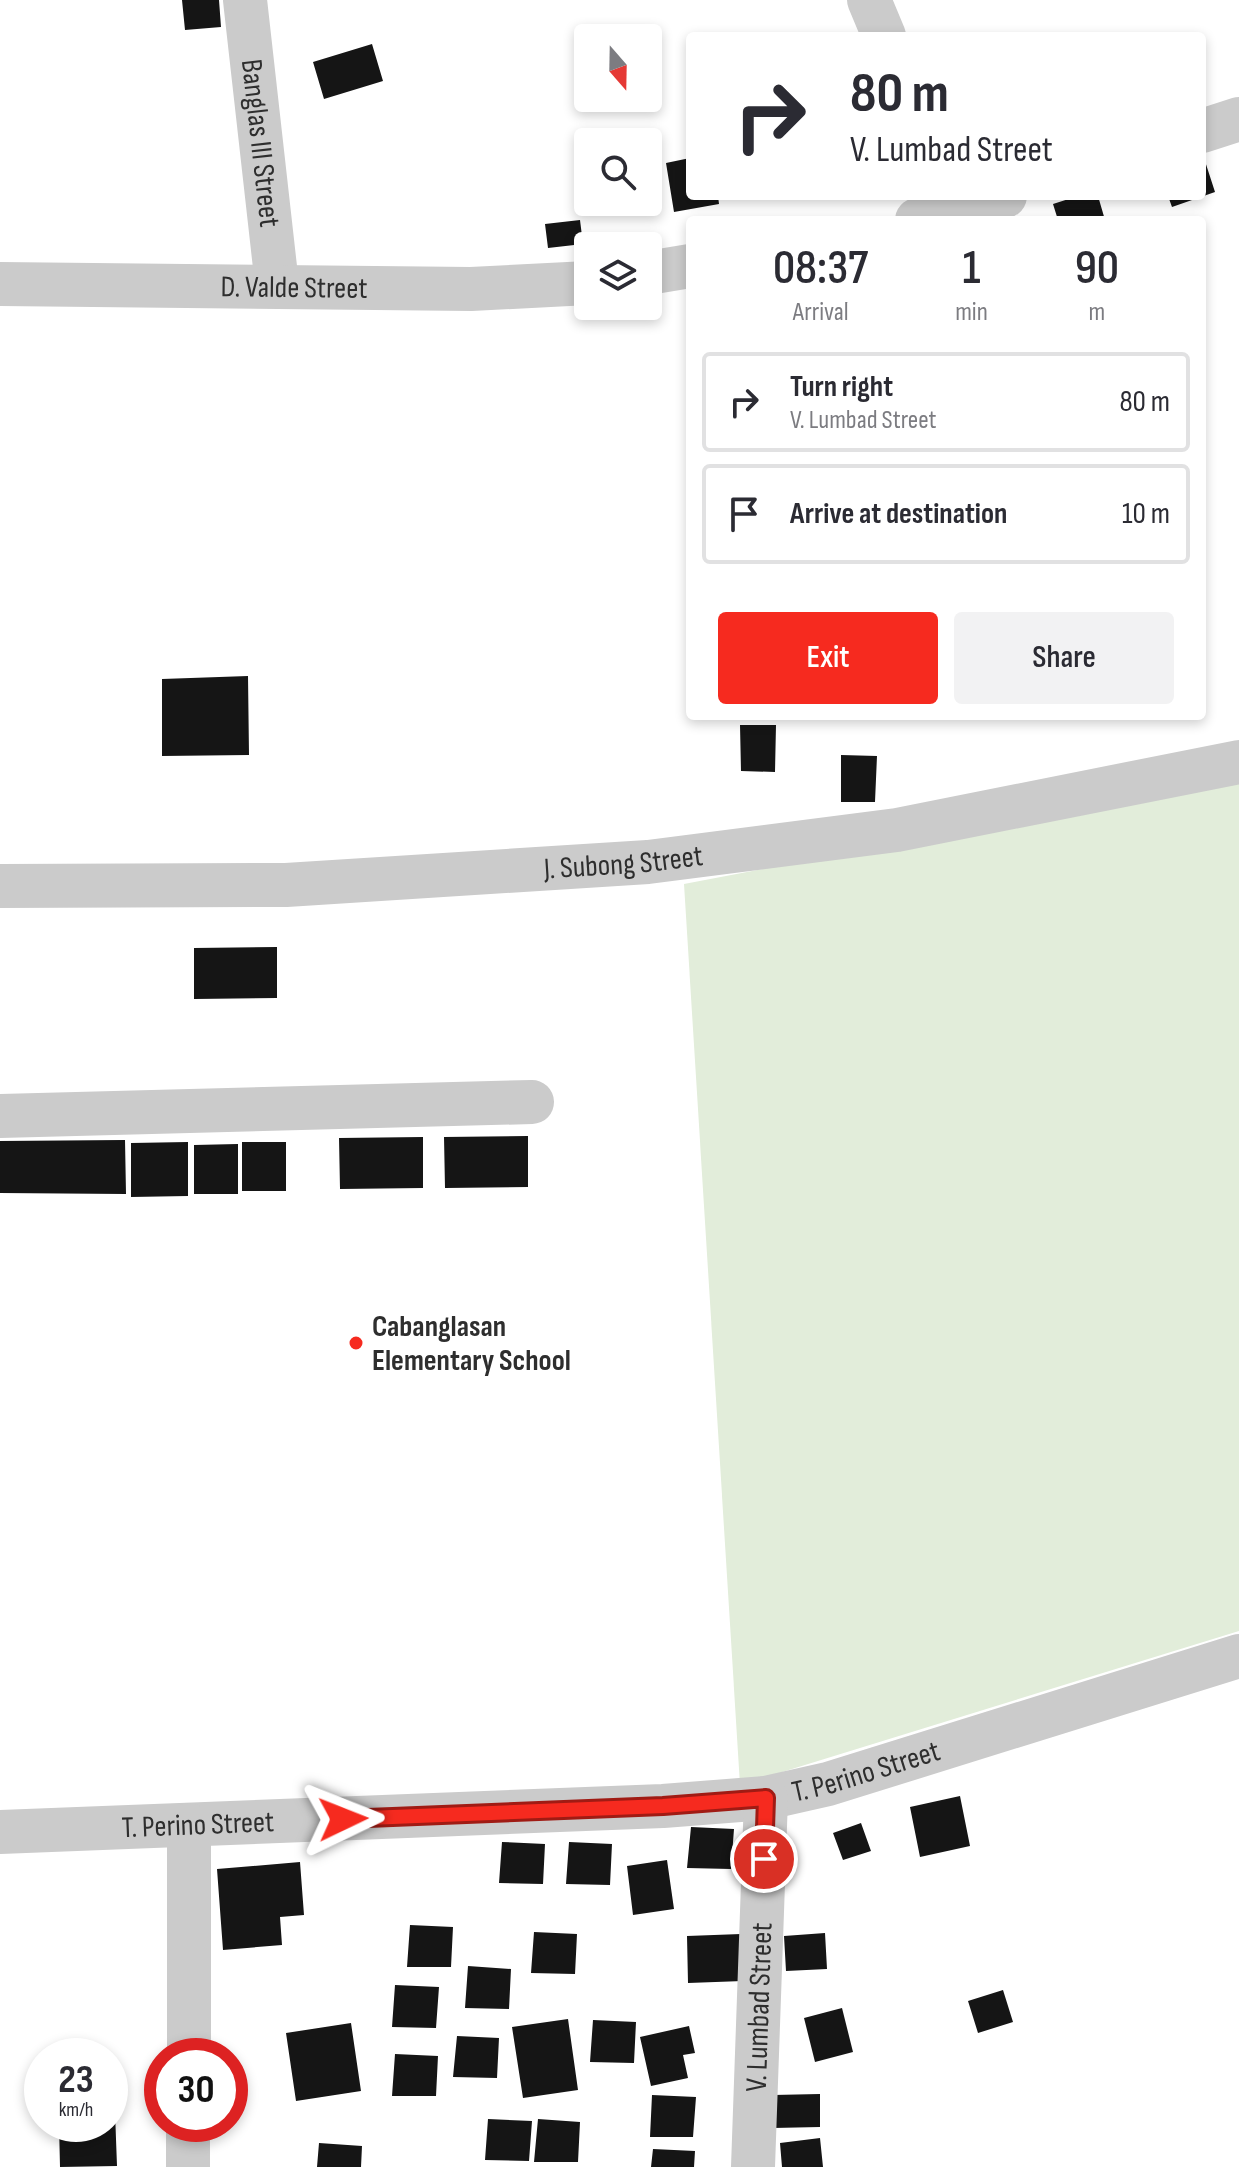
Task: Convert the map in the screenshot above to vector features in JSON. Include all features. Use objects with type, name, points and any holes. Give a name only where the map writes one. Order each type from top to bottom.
[{"type":"street","name":"Banglas III Street","points":[[245,0],[277,285]]},
{"type":"street","points":[[869,0],[882,32]]},
{"type":"street","points":[[1206,130],[1239,119]]},
{"type":"street","points":[[940,209],[985,200]]},
{"type":"street","points":[[662,271],[686,267]]},
{"type":"street","name":"D. Valde Street","points":[[0,284],[471,289],[574,284]]},
{"type":"street","name":"J. Subong Street","points":[[0,886],[286,885],[648,862],[897,830],[1239,762]]},
{"type":"street","points":[[0,1116],[532,1102]]},
{"type":"street","name":"T. Perino Street","points":[[0,1832],[663,1806],[766,1798],[886,1766],[1239,1656]]},
{"type":"street","name":"V. Lumbad Street","points":[[753,2167],[766,1798]]},
{"type":"street","points":[[189,1825],[189,2038]]},
{"type":"street","points":[[188,2142],[188,2167]]},
{"type":"green space","points":[[1239,778],[1239,1631],[740,1785],[684,884]]},
{"type":"building","points":[[182,0],[219,0],[221,27],[185,30]]},
{"type":"building","points":[[372,44],[383,81],[324,99],[313,62]]},
{"type":"building","points":[[686,159],[686,200],[718,200],[719,204],[674,212],[666,163]]},
{"type":"building","points":[[1206,164],[1215,192],[1206,195]]},
{"type":"building","points":[[1066,200],[1099,200],[1104,216],[1057,216],[1053,204]]},
{"type":"building","points":[[1169,200],[1192,200],[1172,207]]},
{"type":"building","points":[[580,220],[582,232],[574,232],[574,245],[548,248],[545,224]]},
{"type":"building","points":[[248,676],[249,755],[162,756],[162,679]]},
{"type":"building","points":[[740,725],[776,725],[775,772],[741,771]]},
{"type":"building","points":[[841,755],[877,756],[875,802],[841,802]]},
{"type":"building","points":[[277,947],[277,998],[194,999],[194,948]]},
{"type":"building","points":[[528,1136],[528,1187],[445,1188],[444,1137]]},
{"type":"building","points":[[423,1137],[423,1188],[340,1189],[339,1138]]},
{"type":"building","points":[[125,1140],[126,1194],[0,1193],[0,1141]]},
{"type":"building","points":[[188,1142],[188,1196],[131,1197],[131,1143]]},
{"type":"building","points":[[242,1142],[286,1142],[286,1191],[242,1191]]},
{"type":"building","points":[[238,1144],[238,1194],[194,1194],[194,1145]]},
{"type":"building","points":[[960,1796],[970,1846],[920,1857],[910,1807]]},
{"type":"building","points":[[861,1823],[871,1851],[843,1860],[833,1833]]},
{"type":"building","points":[[691,1827],[734,1829],[731,1869],[687,1868]]},
{"type":"building","points":[[502,1842],[545,1844],[543,1884],[499,1883]]},
{"type":"building","points":[[569,1842],[612,1844],[610,1885],[566,1884]]},
{"type":"building","points":[[667,1860],[674,1909],[633,1915],[627,1866]]},
{"type":"building","points":[[300,1862],[304,1915],[280,1917],[282,1945],[223,1950],[217,1869]]},
{"type":"building","points":[[410,1925],[453,1927],[451,1967],[407,1967]]},
{"type":"building","points":[[534,1932],[577,1934],[575,1974],[531,1973]]},
{"type":"building","points":[[825,1933],[827,1969],[786,1971],[784,1936]]},
{"type":"building","points":[[741,1934],[743,1981],[688,1983],[687,1936]]},
{"type":"building","points":[[468,1966],[511,1969],[509,2009],[465,2008]]},
{"type":"building","points":[[395,1985],[439,1987],[436,2028],[392,2027]]},
{"type":"building","points":[[1003,1990],[1013,2022],[978,2033],[968,2001]]},
{"type":"building","points":[[842,2008],[853,2052],[815,2062],[804,2018]]},
{"type":"building","points":[[568,2019],[578,2090],[523,2098],[512,2027]]},
{"type":"building","points":[[593,2020],[636,2022],[634,2063],[590,2062]]},
{"type":"building","points":[[351,2023],[361,2091],[296,2101],[286,2033]]},
{"type":"building","points":[[689,2026],[695,2053],[683,2055],[688,2078],[651,2086],[640,2037]]},
{"type":"building","points":[[457,2036],[499,2038],[497,2078],[453,2077]]},
{"type":"building","points":[[395,2054],[438,2056],[436,2096],[392,2096]]},
{"type":"building","points":[[820,2094],[820,2127],[773,2128],[773,2095]]},
{"type":"building","points":[[652,2095],[696,2097],[693,2137],[650,2137]]},
{"type":"building","points":[[488,2119],[532,2121],[529,2161],[485,2160]]},
{"type":"building","points":[[538,2119],[580,2122],[578,2162],[534,2162]]},
{"type":"building","points":[[820,2138],[823,2167],[782,2167],[780,2143]]},
{"type":"building","points":[[59,2142],[116,2142],[117,2166],[60,2167]]},
{"type":"building","points":[[319,2143],[362,2146],[361,2167],[317,2167]]},
{"type":"building","points":[[653,2149],[695,2151],[694,2167],[651,2167]]},
{"type":"place","name":"Cabanglasan Elementary School","points":[[356,1343]]},
{"type":"route","points":[[343,1819],[663,1806],[766,1798],[764,1859]]}]
